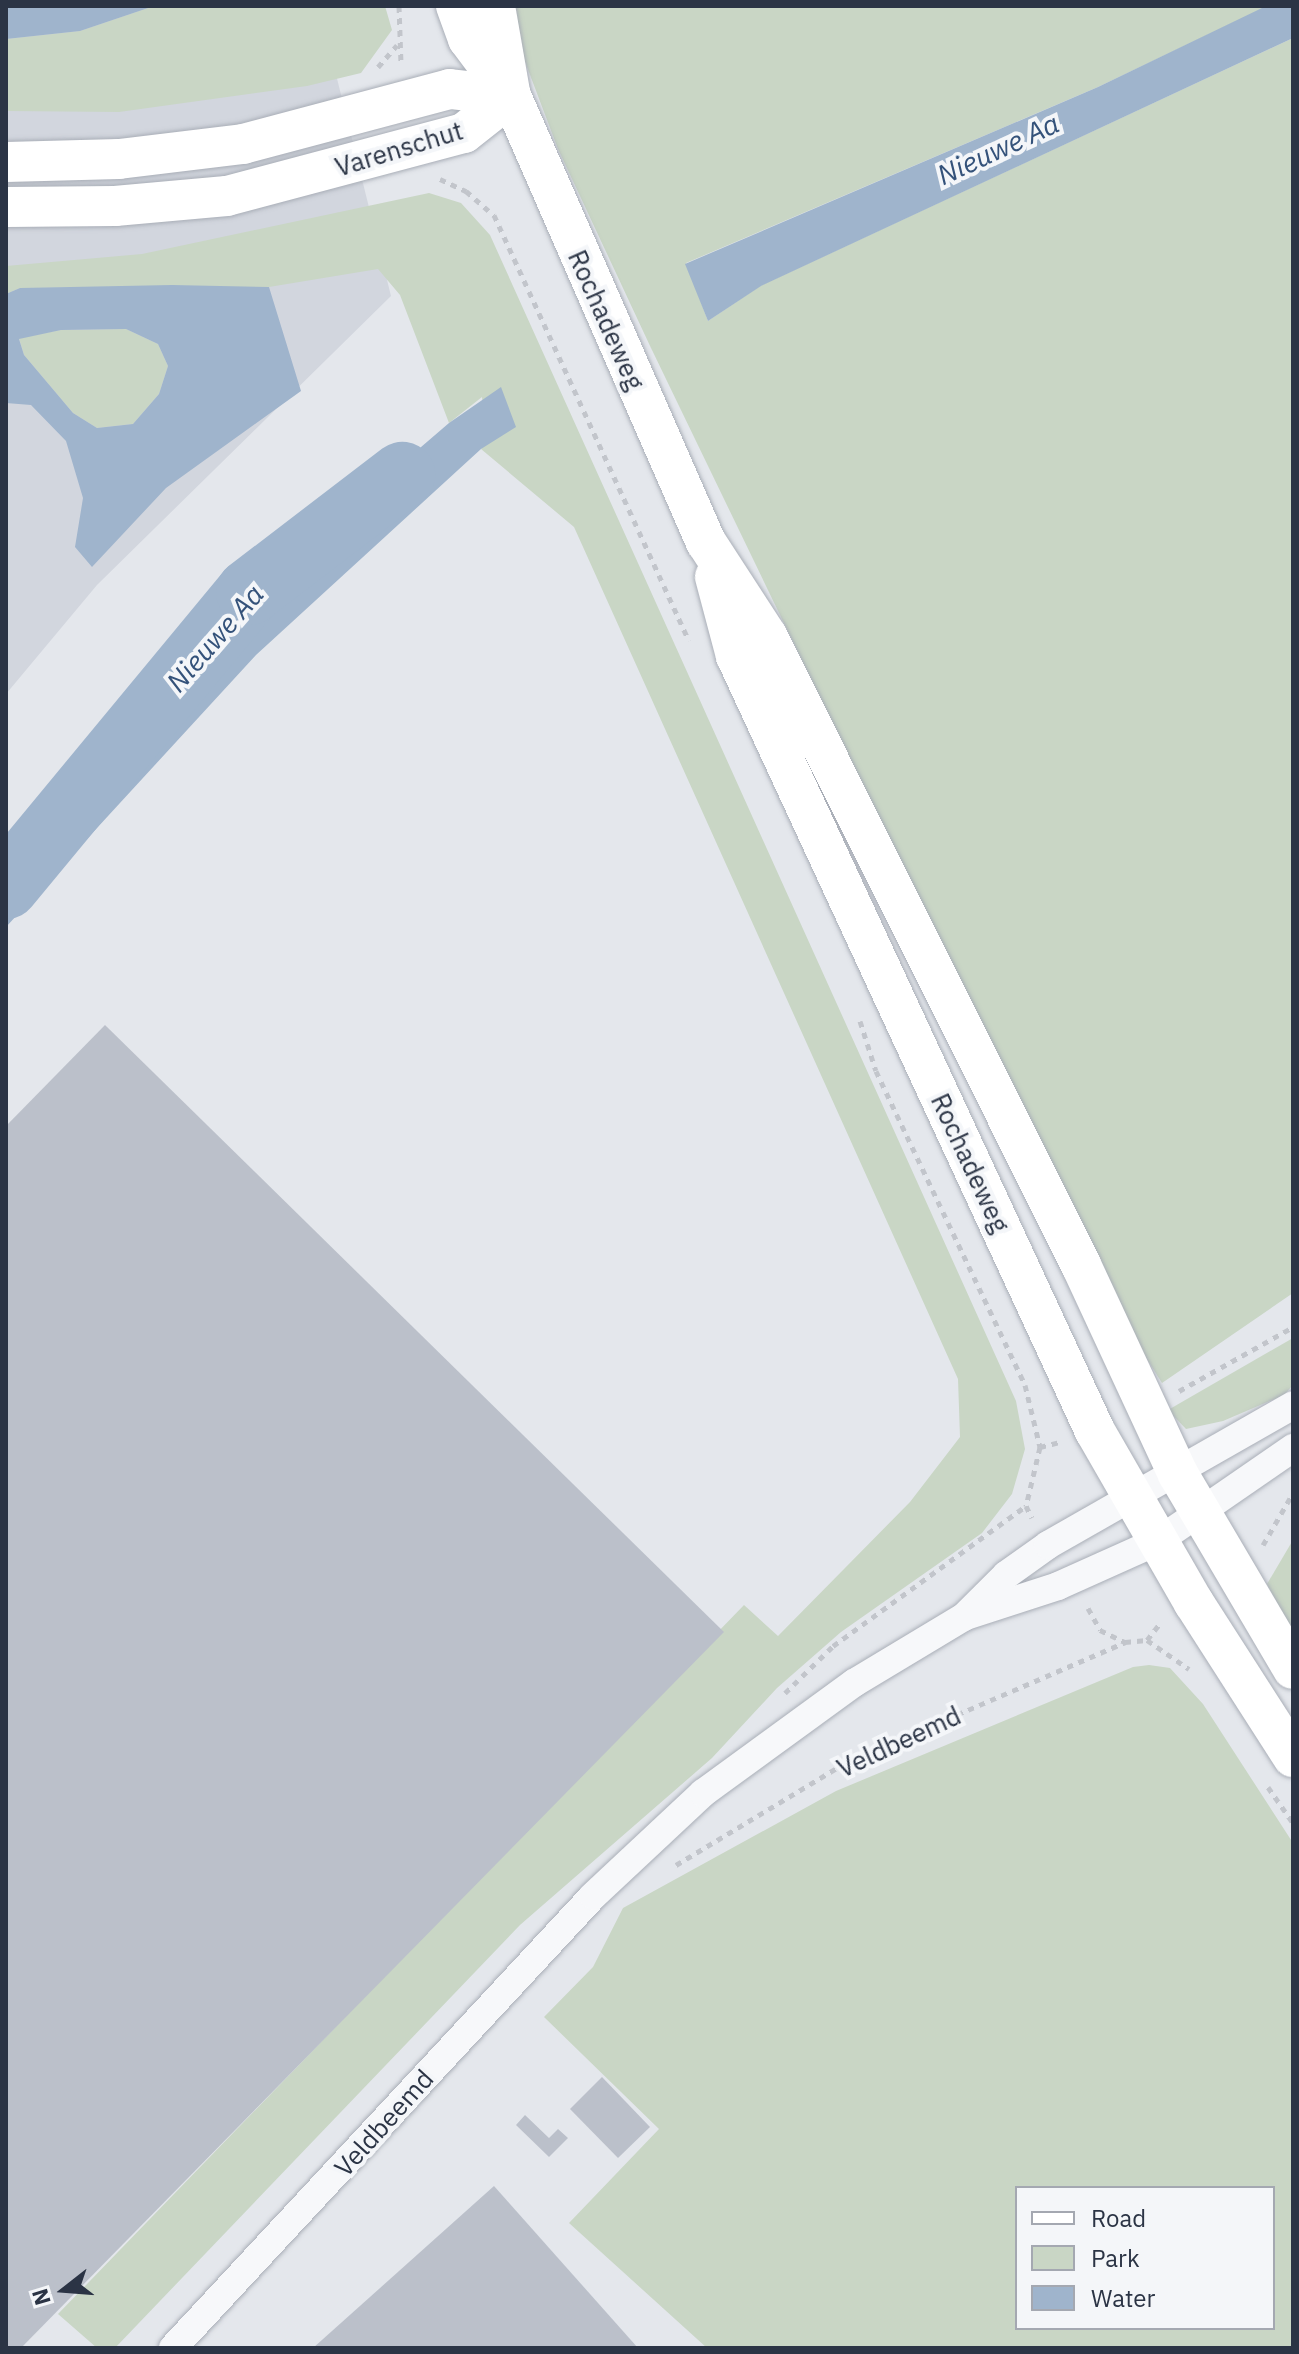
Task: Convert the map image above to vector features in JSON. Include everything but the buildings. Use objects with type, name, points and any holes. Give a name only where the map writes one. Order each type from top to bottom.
[{"type":"main road","name":"Rochadeweg","points":[[456,6],[468,39],[511,96],[706,542],[774,651],[1081,1265],[1178,1474],[1293,1669]]},
{"type":"main road","name":"Rochadeweg","points":[[495,6],[511,96]]},
{"type":"main road","name":"Varenschut","points":[[6,162],[119,159],[243,144],[450,89],[511,96]]},
{"type":"main road","name":"Varenschut","points":[[6,207],[115,206],[227,196],[464,133],[511,96]]},
{"type":"main road","name":"Rochadeweg","points":[[706,542],[736,656],[1095,1431],[1158,1541],[1293,1757]]},
{"type":"street","name":"Veldbeemd","points":[[964,1617],[1006,1575],[1048,1545],[1178,1474],[1293,1405]]},
{"type":"street","name":"Veldbeemd","points":[[173,2348],[583,1906],[703,1793],[854,1683],[964,1617],[1058,1586],[1158,1541],[1293,1448]]},
{"type":"path","points":[[782,1698],[789,1684],[833,1646],[1026,1506]]},
{"type":"path","name":"Veldbeemd","points":[[669,1868],[847,1762],[1125,1642]]},
{"type":"shaded area","points":[[6,6],[319,6],[391,296],[97,585],[6,694]]},
{"type":"green space","points":[[154,6],[385,6],[392,30],[361,73],[307,86],[119,112],[6,111],[6,39],[80,31]]},
{"type":"green space","points":[[504,6],[1268,6],[1098,87],[686,263],[708,321],[760,286],[1293,38],[1293,1293],[1162,1383],[1116,1310],[651,348],[558,149]]},
{"type":"green space","points":[[429,193],[461,203],[490,235],[1016,1401],[1025,1449],[1012,1494],[982,1533],[841,1632],[777,1688],[712,1758],[520,1925],[115,2348],[97,2348],[58,2314],[744,1605],[778,1636],[910,1502],[960,1437],[958,1379],[574,527],[481,449],[486,444],[482,397],[449,423],[400,295],[378,269],[269,287],[20,288],[6,294],[6,266],[142,254]]},
{"type":"green space","points":[[126,329],[158,344],[168,366],[159,394],[133,424],[97,428],[73,413],[24,355],[19,338],[61,330]]},
{"type":"green space","points":[[1293,1338],[1293,1385],[1284,1395],[1223,1421],[1186,1429],[1168,1410]]},
{"type":"green space","points":[[1293,1540],[1293,1633],[1267,1584]]},
{"type":"green space","points":[[1149,1665],[1170,1668],[1203,1704],[1293,1843],[1293,2348],[707,2348],[569,2223],[659,2129],[544,2017],[593,1967],[623,1908],[836,1791],[1133,1667]]},
{"type":"water","points":[[6,6],[154,6],[80,31],[6,39]]},
{"type":"water","points":[[1293,6],[1293,38],[761,286],[708,321],[685,264],[1098,87],[1262,8]]},
{"type":"water","points":[[269,287],[301,391],[166,488],[92,567],[75,547],[83,498],[66,441],[31,405],[6,403],[6,294],[20,288]],"holes":[[[126,329],[158,344],[168,366],[159,394],[133,424],[97,428],[73,413],[24,355],[19,339],[61,330]]]},
{"type":"water","points":[[501,387],[516,427],[481,449],[256,655],[6,927],[6,862],[63,796],[378,484],[449,423]]},
{"type":"waterway","name":"Nieuwe Aa","points":[[6,886],[249,592],[402,475]]}]
